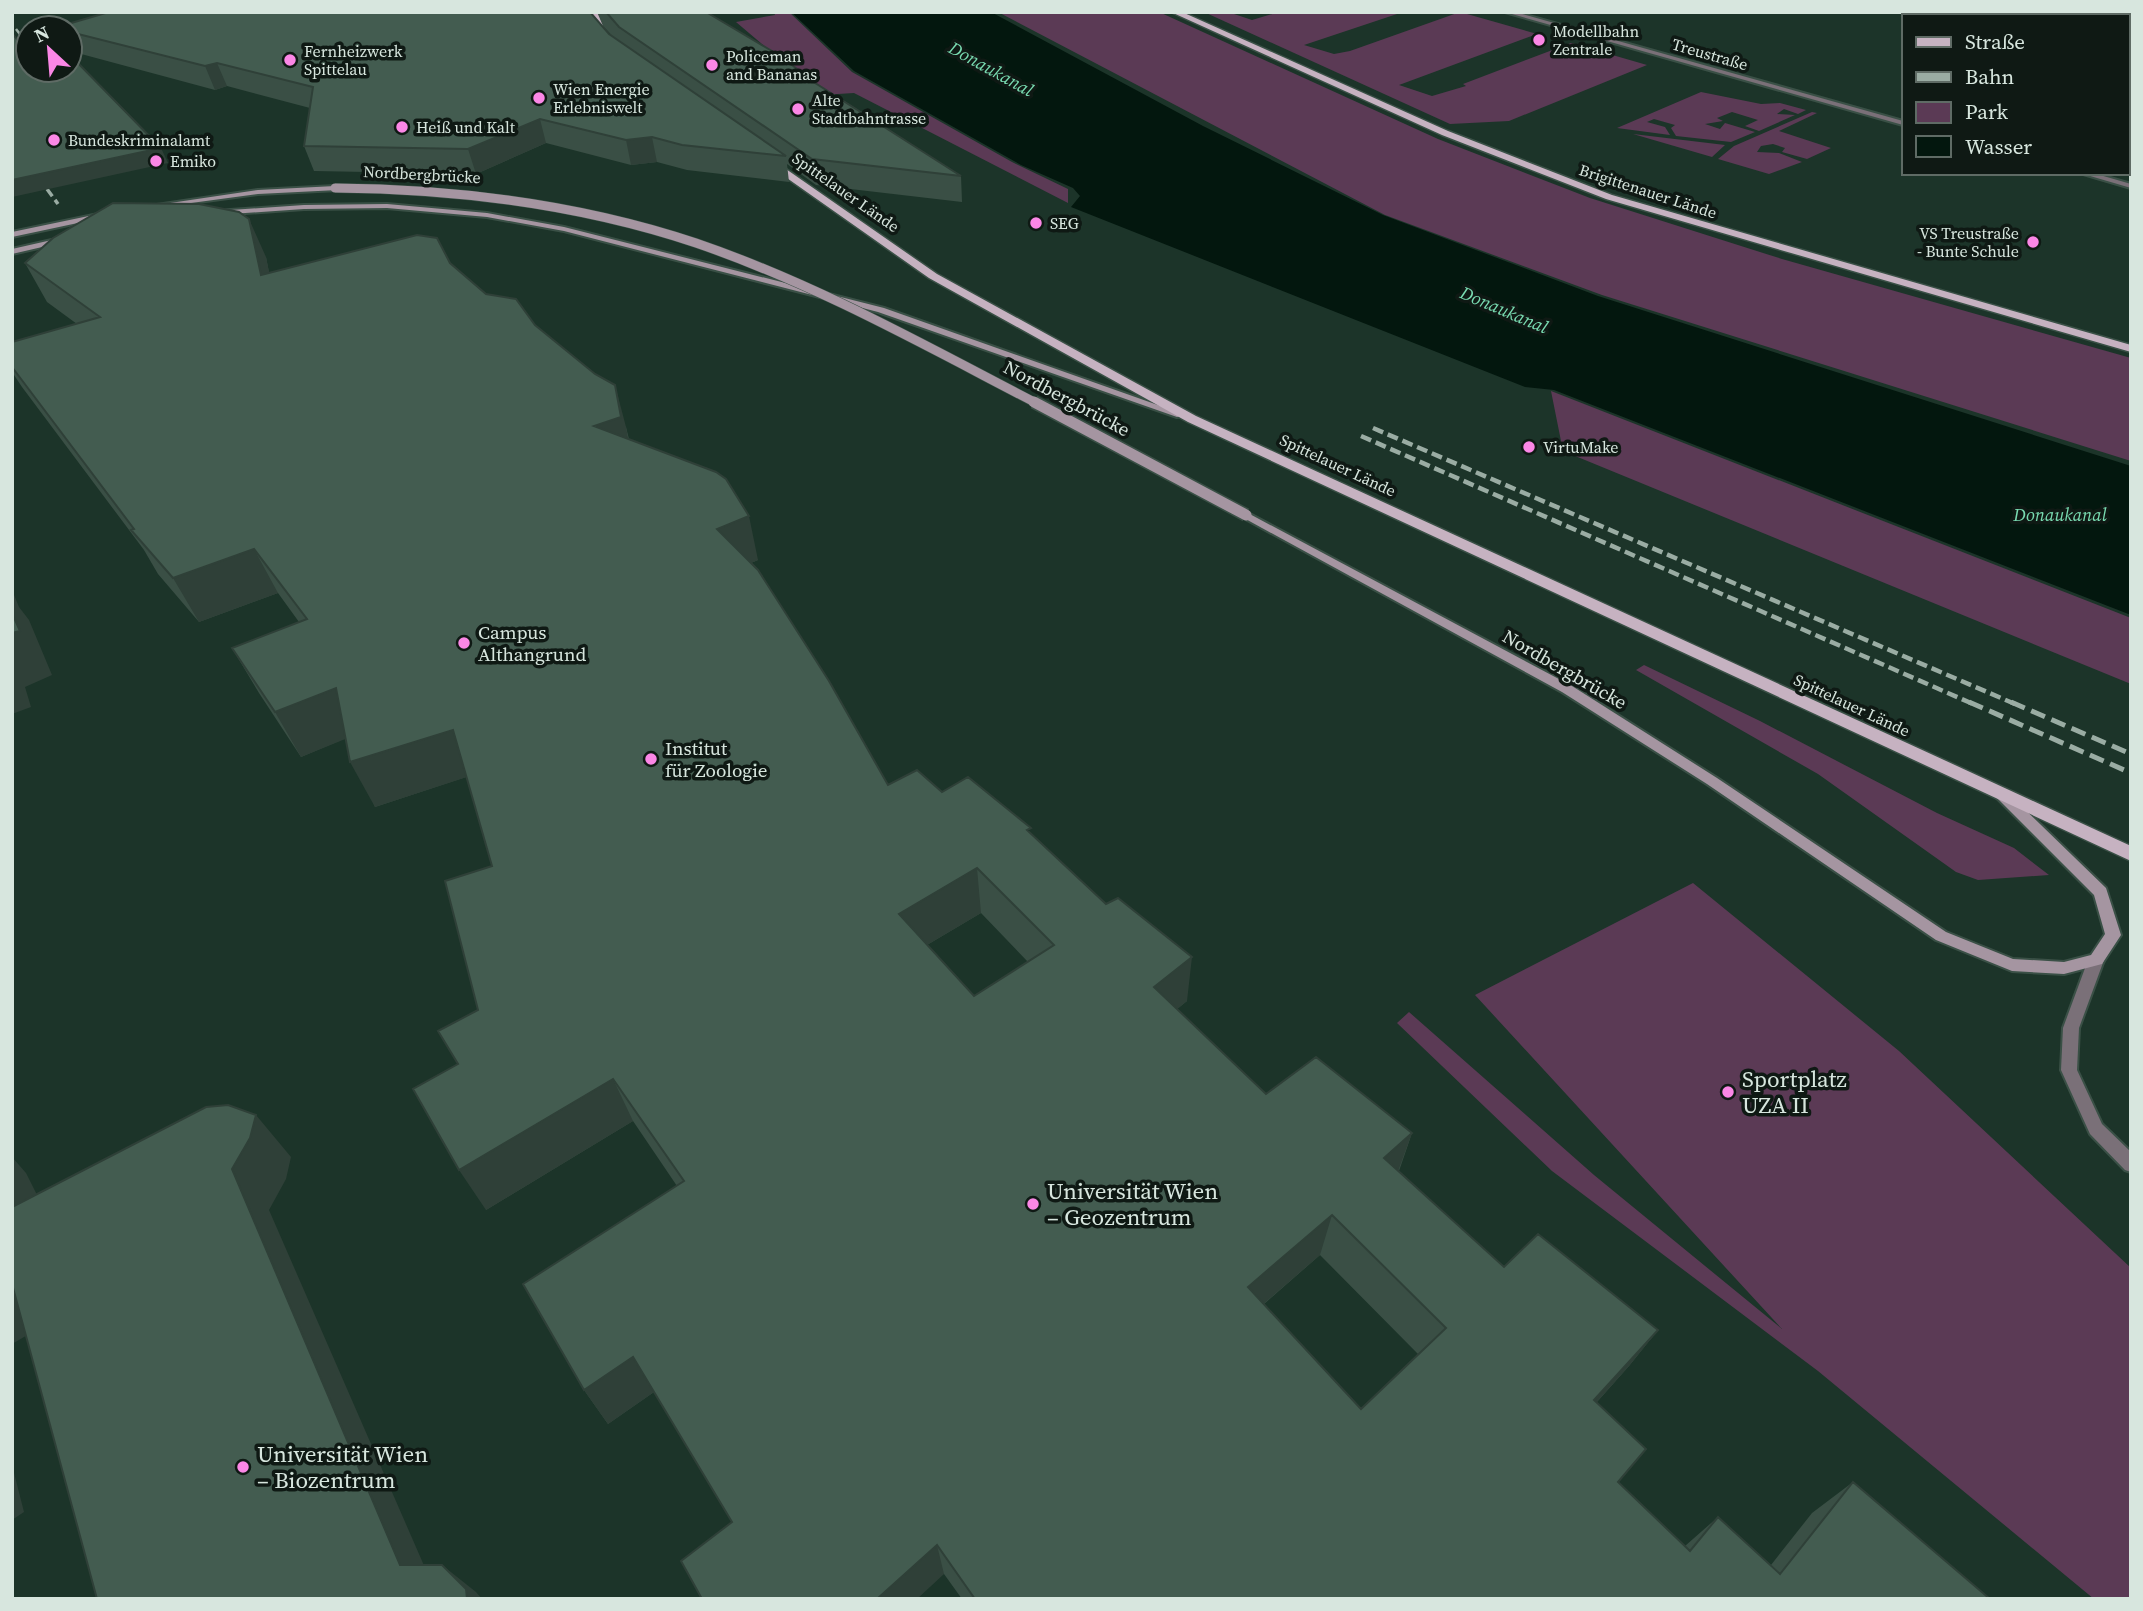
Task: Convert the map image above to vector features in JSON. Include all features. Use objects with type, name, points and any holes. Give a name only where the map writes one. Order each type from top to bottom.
[{"type":"main road","points":[[593,12],[598,29],[612,45]]},
{"type":"main road","name":"Brigittenauer Lände","points":[[1175,12],[1445,133],[1609,197],[2131,349]]},
{"type":"main road","name":"Spittelauer Lände","points":[[762,157],[933,276],[1192,419],[2131,854]]},
{"type":"main road","name":"Nordbergbrücke","points":[[142,208],[258,192],[335,188],[432,190],[518,199],[595,215],[695,243],[794,282],[875,320],[1246,515],[1567,690],[1712,781],[1941,936],[2012,965],[2064,968],[2095,960]]},
{"type":"main road","name":"Nordbergbrücke","points":[[203,215],[304,206],[387,206],[487,215],[564,229],[881,310],[1192,419]]},
{"type":"main road","points":[[12,235],[119,212]]},
{"type":"main road","points":[[12,252],[75,237]]},
{"type":"main road","points":[[2001,795],[2101,892],[2113,935],[2095,960]]},
{"type":"street","name":"Treustraße","points":[[1508,12],[1902,123]]},
{"type":"street","points":[[2091,175],[2131,186]]},
{"type":"street","points":[[2095,960],[2071,1028],[2068,1070],[2095,1129],[2131,1164]]},
{"type":"green space","points":[[774,12],[789,12],[852,72],[1012,162],[1068,189],[1068,203],[854,93],[822,95],[736,22],[775,15]]},
{"type":"green space","points":[[998,12],[1159,12],[1438,139],[1590,198],[1782,259],[2131,358],[2131,461],[1602,295],[1385,215]]},
{"type":"green space","points":[[1204,12],[1228,12],[1252,20],[1279,12],[1403,12],[1304,45],[1334,54],[1350,51],[1460,12],[1537,34],[1399,85],[1432,96],[1466,86],[1463,84],[1571,43],[1647,65],[1509,121],[1450,124]]},
{"type":"green space","points":[[1701,92],[1761,104],[1780,103],[1806,110],[1798,114],[1784,109],[1777,114],[1795,115],[1759,131],[1745,126],[1758,120],[1732,112],[1717,118],[1723,121],[1705,124],[1720,129],[1725,123],[1755,132],[1731,142],[1676,136],[1671,128],[1675,125],[1654,119],[1647,122],[1665,127],[1670,135],[1617,128]]},
{"type":"green space","points":[[1812,112],[1817,113],[1779,131],[1831,148],[1807,159],[1782,152],[1785,148],[1773,144],[1761,146],[1757,152],[1779,153],[1802,162],[1769,174],[1718,159],[1734,146]]},
{"type":"green space","points":[[1633,134],[1725,145],[1712,157]]},
{"type":"green space","points":[[1551,391],[2131,618],[2131,684],[1563,451]]},
{"type":"green space","points":[[1644,665],[1760,721],[1937,813],[2014,848],[2049,875],[1978,880],[1956,872],[1818,774],[1636,670]]},
{"type":"green space","points":[[1693,883],[1899,1051],[2131,1268],[2131,1599],[2094,1599],[1818,1371],[1552,1171],[1397,1023],[1409,1012],[1594,1175],[1782,1329],[1475,995]]},
{"type":"water","name":"Donaukanal","points":[[791,12],[991,12],[1203,126],[1383,215],[1598,296],[2131,466],[2131,615],[1554,390],[1525,387],[1071,207],[1080,196],[1073,188],[1021,165],[854,71]]},
{"type":"building","points":[[109,12],[590,12],[609,34],[786,156],[682,145],[652,137],[626,140],[540,119],[468,149],[304,146],[313,87],[217,63],[205,66],[84,36],[84,19]]},
{"type":"building","points":[[606,12],[706,12],[782,57],[812,81],[961,176],[812,159],[619,27]]},
{"type":"building","name":"Bundeskriminalamt","points":[[12,33],[14,84],[84,84],[84,69],[161,148],[12,180]]},
{"type":"building","points":[[113,203],[199,204],[239,212],[249,219],[261,275],[417,235],[437,238],[450,263],[486,294],[516,299],[535,325],[595,374],[615,385],[621,417],[594,426],[716,472],[726,479],[749,516],[717,529],[758,570],[829,681],[888,785],[917,770],[942,792],[968,777],[1031,828],[1027,830],[1106,904],[1118,898],[1192,957],[1154,987],[1266,1094],[1316,1057],[1412,1133],[1384,1158],[1504,1267],[1538,1234],[1658,1330],[1594,1400],[1646,1449],[1618,1482],[1690,1551],[1718,1517],[1780,1574],[1853,1482],[1990,1599],[975,1599],[937,1545],[877,1599],[702,1599],[681,1561],[732,1522],[633,1357],[584,1390],[523,1284],[684,1181],[613,1079],[459,1170],[413,1089],[458,1064],[438,1031],[478,1010],[445,881],[492,866],[453,730],[350,762],[336,688],[275,712],[232,648],[307,619],[254,549],[173,578],[131,530],[134,529],[12,367],[12,342],[100,317],[25,263],[53,238]],"holes":[[[977,868],[1054,945],[974,996],[899,914]],[[1332,1215],[1446,1328],[1361,1409],[1248,1287]]]},
{"type":"building","points":[[12,613],[20,631],[12,633]]},
{"type":"building","name":"Universität Wien – Biozentrum","points":[[228,1105],[256,1115],[250,1138],[232,1169],[400,1565],[442,1565],[466,1589],[467,1599],[97,1599],[12,1284],[12,1201],[14,1206],[206,1107]]},
{"type":"railway","points":[[47,189],[58,204]]},
{"type":"railway","points":[[1373,428],[2015,704]]},
{"type":"railway","points":[[1361,436],[1973,704]]},
{"type":"railway","points":[[1969,702],[2131,773]]},
{"type":"railway","points":[[2011,702],[2131,754]]},
{"type":"place","name":"Modellbahn Zentrale","points":[[1539,40]]},
{"type":"place","name":"Fernheizwerk Spittelau","points":[[290,60]]},
{"type":"place","name":"Policeman and Bananas","points":[[712,65]]},
{"type":"place","name":"Wien Energie Erlebniswelt","points":[[539,98]]},
{"type":"place","name":"Alte Stadtbahntrasse","points":[[798,109]]},
{"type":"place","name":"Heiß und Kalt","points":[[402,127]]},
{"type":"place","name":"Bundeskriminalamt","points":[[54,140]]},
{"type":"place","name":"Emiko","points":[[156,161]]},
{"type":"place","name":"SEG","points":[[1036,223]]},
{"type":"place","name":"VS Treustraße - Bunte Schule","points":[[2033,242]]},
{"type":"place","name":"VirtuMake","points":[[1529,447]]},
{"type":"place","name":"Campus Althangrund","points":[[464,643]]},
{"type":"place","name":"Institut für Zoologie","points":[[651,759]]},
{"type":"place","name":"Sportplatz UZA II","points":[[1728,1092]]},
{"type":"place","name":"Universität Wien – Geozentrum","points":[[1033,1204]]},
{"type":"place","name":"Universität Wien – Biozentrum","points":[[243,1467]]}]
